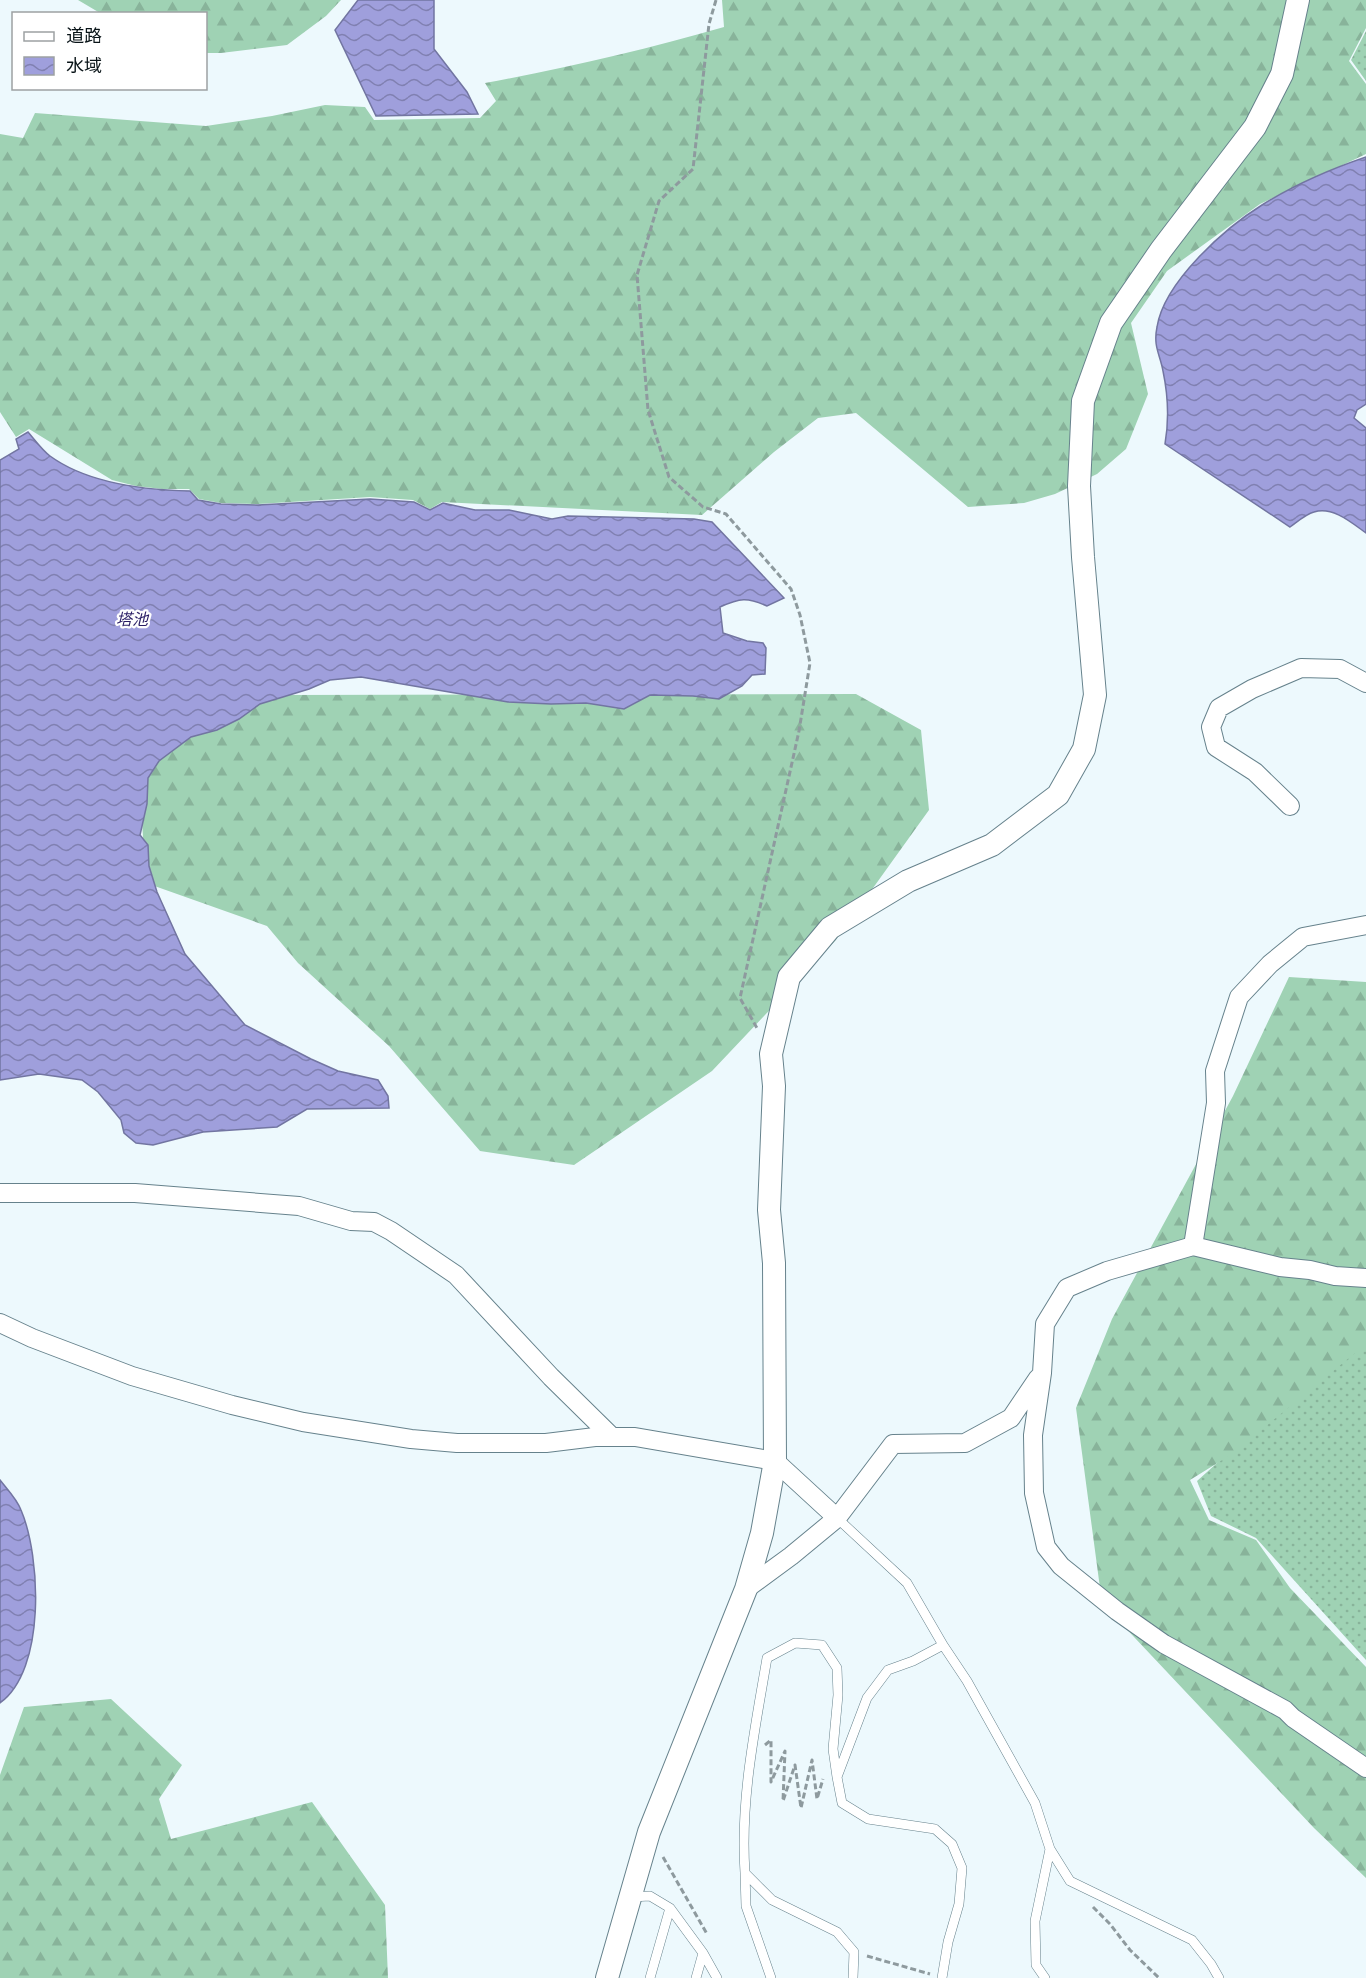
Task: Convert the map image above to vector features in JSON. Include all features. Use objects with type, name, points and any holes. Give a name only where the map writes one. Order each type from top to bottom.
[{"type":"street","points":[[607,1978],[649,1832],[746,1589],[762,1533],[775,1461],[774,1263],[769,1210],[774,1086],[771,1054],[789,977],[830,927],[908,881],[992,845],[1058,795],[1084,749],[1095,695],[1079,486],[1083,401],[1111,323],[1161,250],[1255,127],[1281,74],[1298,0]]},
{"type":"street","points":[[1290,806],[1255,772],[1216,747],[1211,727],[1219,708],[1252,689],[1301,668],[1340,669],[1366,683]]},
{"type":"street","points":[[1193,1246],[1216,1103],[1215,1071],[1239,997],[1270,964],[1302,937],[1366,925]]},
{"type":"street","points":[[0,1193],[135,1193],[299,1206],[351,1221],[374,1222],[391,1230],[456,1275],[551,1377],[612,1437]]},
{"type":"street","points":[[1366,1278],[1335,1276],[1310,1270],[1280,1267],[1193,1246],[1107,1271],[1067,1288],[1045,1324],[1042,1373],[1033,1435],[1034,1493],[1046,1547],[1061,1566],[1117,1611],[1164,1644],[1285,1710],[1293,1718],[1366,1768]]},
{"type":"street","points":[[0,1323],[32,1338],[132,1376],[232,1405],[303,1422],[411,1439],[458,1443],[546,1443],[595,1437],[656,1440],[775,1461],[837,1518]]},
{"type":"street","points":[[746,1589],[837,1518],[893,1444],[965,1443],[1011,1418],[1042,1373]]},
{"type":"lane","points":[[837,1518],[907,1583],[943,1646],[967,1681],[1035,1803],[1050,1849],[1070,1881],[1192,1940],[1219,1978]]},
{"type":"lane","points":[[771,1978],[746,1905],[743,1837],[750,1757],[767,1658],[795,1643],[822,1646],[837,1668],[838,1695],[833,1749],[842,1803],[868,1819],[934,1829],[952,1844],[962,1868],[959,1904],[942,1978]]},
{"type":"lane","points":[[837,1777],[867,1698],[888,1670],[943,1646]]},
{"type":"lane","points":[[1045,1978],[1036,1965],[1035,1921],[1050,1849]]},
{"type":"lane","points":[[745,1873],[772,1900],[837,1932],[854,1952],[853,1978]]},
{"type":"lane","points":[[631,1897],[650,1896],[670,1908],[703,1953],[717,1978]]},
{"type":"lane","points":[[650,1978],[670,1908]]},
{"type":"lane","points":[[696,1978],[703,1953]]},
{"type":"path","points":[[716,0],[709,24],[693,170],[659,201],[637,275],[648,410],[669,477],[703,507],[726,514],[791,589],[800,615],[810,663],[799,731],[740,998],[771,1054]]},
{"type":"path","points":[[750,1757],[771,1740],[771,1782],[784,1750],[783,1801],[795,1765],[801,1808],[812,1760],[817,1799],[833,1749]]},
{"type":"path","points":[[649,1832],[710,1939]]},
{"type":"path","points":[[1070,1881],[1110,1924],[1130,1950],[1159,1978]]},
{"type":"path","points":[[854,1952],[942,1978]]},
{"type":"green space","points":[[78,0],[341,0],[326,16],[287,45],[221,53],[207,53],[207,12],[98,12]]},
{"type":"green space","points":[[722,0],[1366,0],[1366,28],[1349,61],[1366,84],[1366,154],[1260,204],[1167,271],[1131,323],[1148,394],[1126,449],[1097,474],[1055,494],[1024,503],[968,507],[856,413],[818,418],[774,452],[702,515],[442,502],[430,509],[413,500],[370,497],[258,504],[221,503],[199,499],[189,489],[136,486],[112,480],[29,429],[16,437],[0,412],[0,134],[23,138],[35,113],[206,126],[325,105],[365,107],[374,120],[480,118],[496,101],[485,83],[605,58],[724,27]]},
{"type":"green space","points":[[1366,31],[1366,81],[1351,60]]},
{"type":"green space","points":[[856,694],[921,730],[929,810],[835,941],[712,1071],[574,1165],[480,1151],[389,1046],[298,963],[267,926],[146,883],[139,775],[195,713],[284,695]]},
{"type":"green space","points":[[1289,977],[1366,982],[1366,1344],[1232,1454],[1190,1480],[1209,1520],[1256,1540],[1290,1588],[1366,1667],[1366,1878],[1314,1828],[1102,1603],[1076,1408],[1112,1319],[1233,1096]]},
{"type":"green space","points":[[1366,1322],[1366,1660],[1256,1538],[1211,1516],[1197,1481],[1293,1395]]},
{"type":"green space","points":[[111,1699],[182,1765],[159,1799],[171,1839],[312,1802],[385,1905],[388,1978],[0,1978],[0,1775],[24,1707]]},
{"type":"water","points":[[358,0],[434,0],[434,49],[467,92],[478,114],[376,116],[335,30]]},
{"type":"water","points":[[1366,157],[1366,404],[1357,410],[1354,418],[1366,428],[1366,533],[1342,516],[1328,511],[1308,514],[1290,527],[1165,444],[1167,399],[1156,345],[1157,327],[1171,292],[1198,258],[1231,227],[1287,191],[1326,172]]},
{"type":"water","name":"塔池","points":[[28,432],[50,456],[81,473],[136,487],[190,491],[198,500],[221,504],[258,505],[370,499],[414,502],[430,510],[443,503],[475,510],[509,510],[552,519],[568,516],[694,519],[712,522],[784,598],[767,606],[744,600],[720,607],[723,633],[747,641],[763,643],[766,648],[765,674],[752,675],[742,686],[719,699],[650,695],[624,709],[586,703],[508,702],[361,677],[330,680],[260,704],[239,719],[217,730],[191,737],[159,761],[148,778],[147,804],[140,835],[148,845],[149,866],[157,892],[185,954],[245,1025],[338,1071],[378,1080],[388,1096],[389,1108],[307,1109],[277,1127],[203,1132],[153,1145],[136,1143],[124,1133],[121,1120],[98,1092],[82,1080],[39,1074],[0,1080],[0,460],[19,449],[16,439]]},
{"type":"water","points":[[0,1480],[21,1510],[28,1530],[33,1555],[35,1612],[26,1666],[15,1687],[0,1703]]}]
